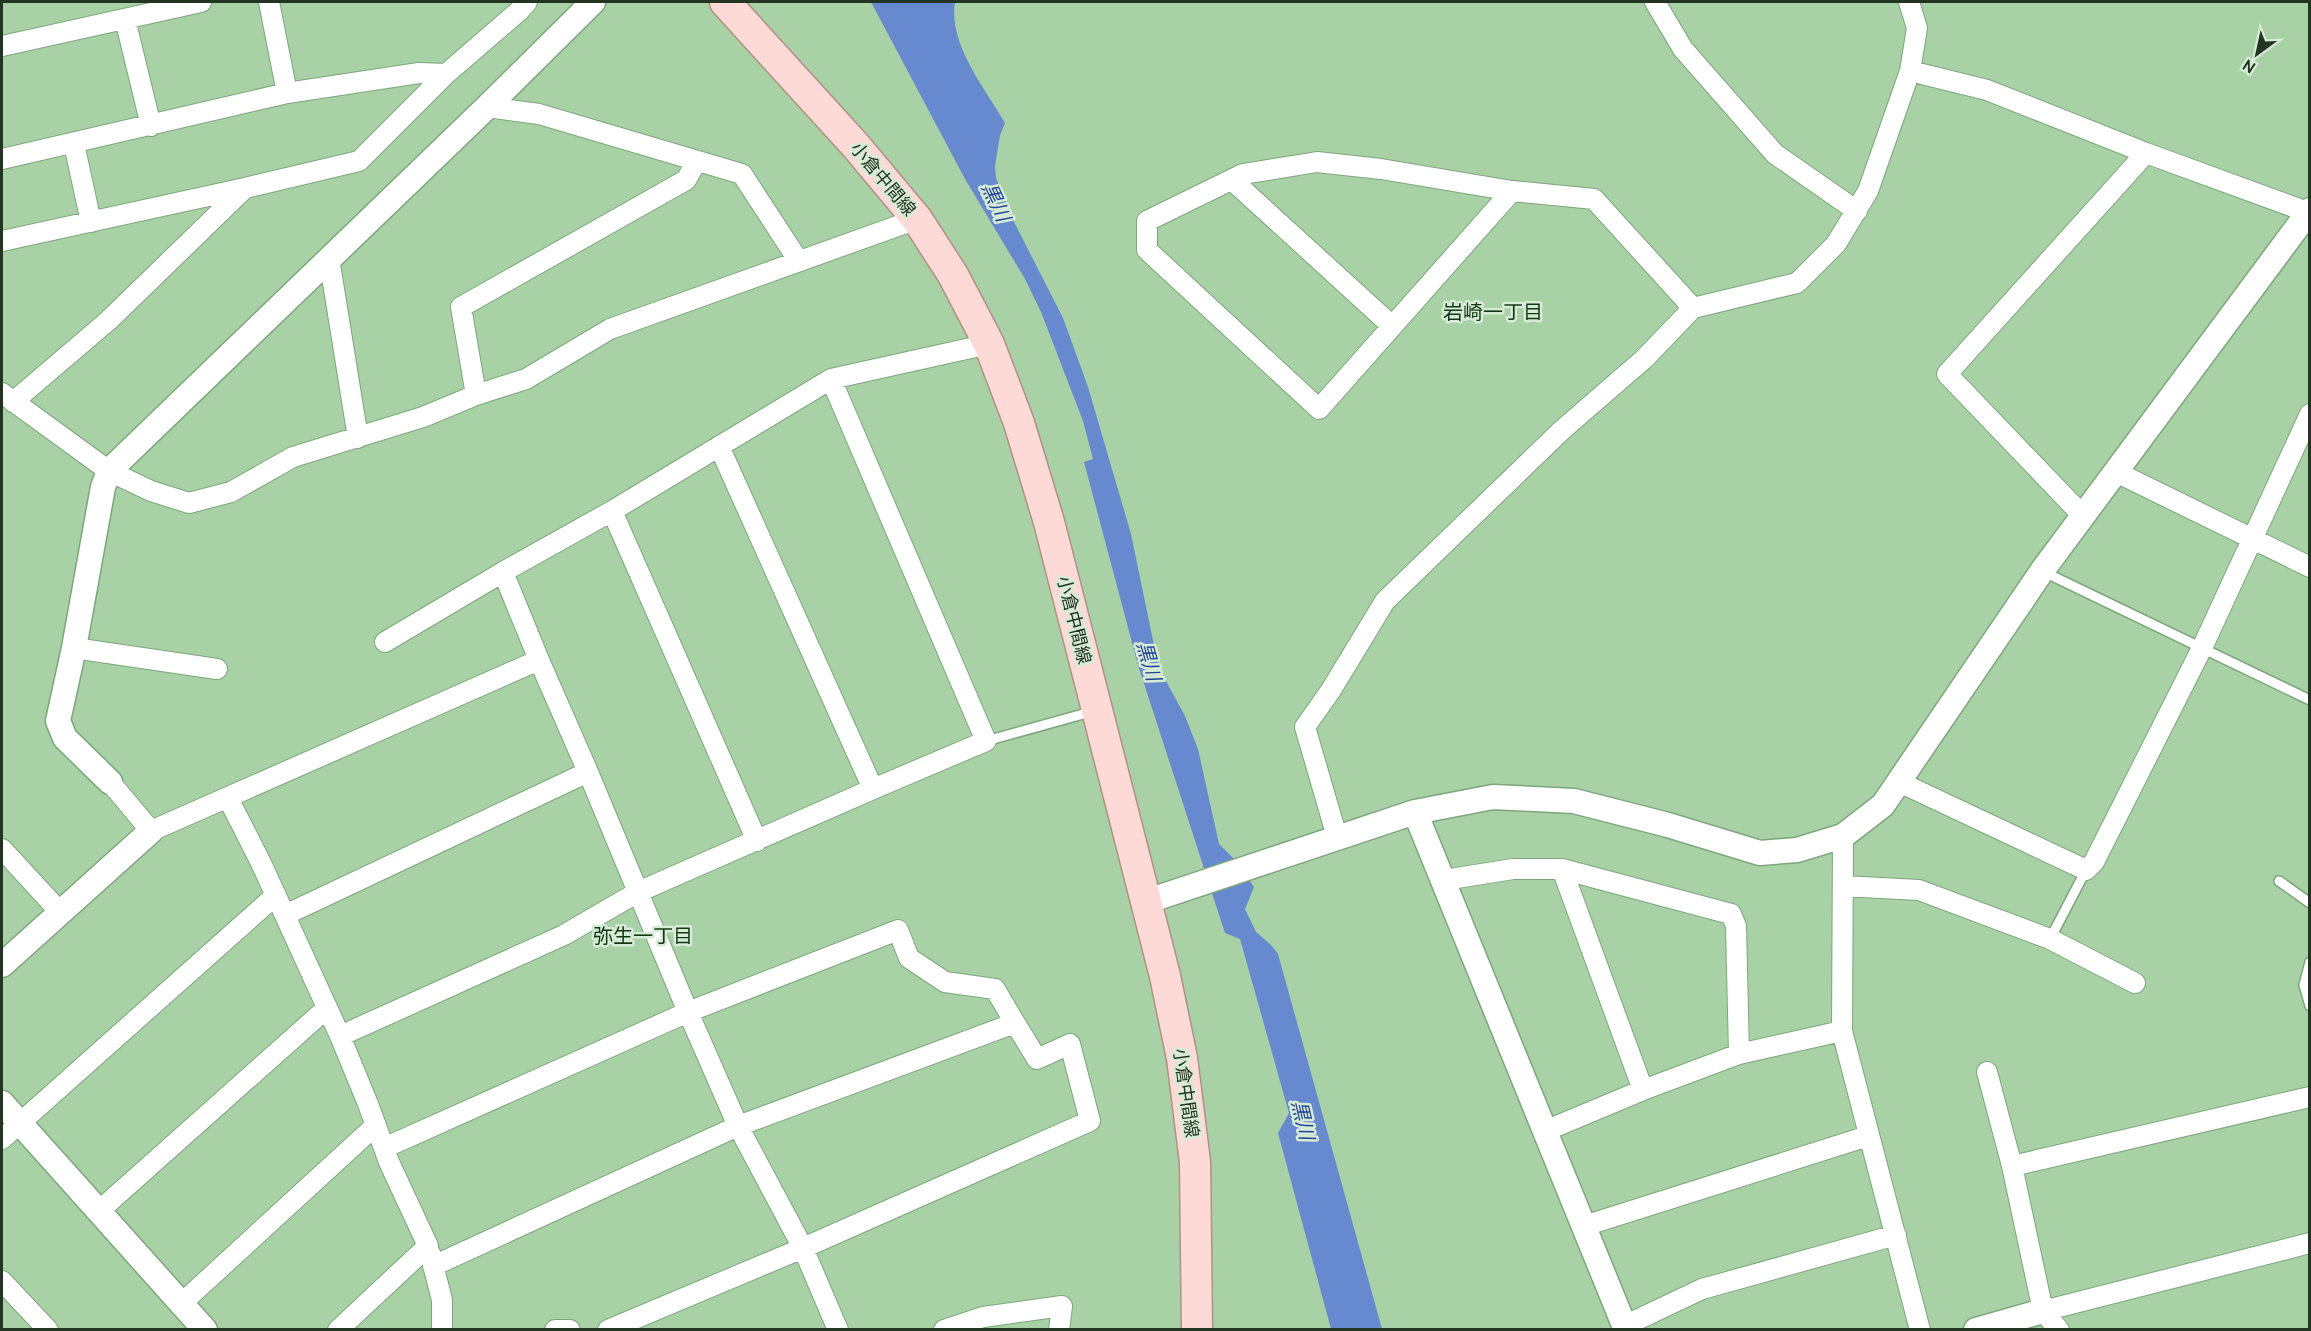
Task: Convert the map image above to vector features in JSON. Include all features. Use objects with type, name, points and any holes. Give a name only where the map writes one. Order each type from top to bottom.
[{"type":"main road","name":"小倉中間線","points":[[725,2],[856,146],[917,219],[953,275],[989,344],[1019,423],[1049,522],[1165,976],[1182,1058],[1195,1162],[1197,1329]]},
{"type":"street","points":[[2,46],[201,2]]},
{"type":"street","points":[[269,2],[287,93]]},
{"type":"street","points":[[152,831],[110,782],[64,738],[58,721],[74,648],[103,487],[109,471],[487,108],[593,2]]},
{"type":"street","points":[[1655,2],[1683,49],[1775,154],[1857,211]]},
{"type":"street","points":[[1337,837],[1305,727],[1331,690],[1385,601],[1562,430],[1644,359],[1693,308],[1797,283],[1836,244],[1868,192],[1910,71],[1917,28],[1909,2]]},
{"type":"street","points":[[2,241],[245,189],[359,161],[516,5]]},
{"type":"street","points":[[125,19],[151,126]]},
{"type":"street","points":[[1145,902],[1415,812],[1494,797],[1574,801],[1668,825],[1760,853],[1797,850],[1843,836],[1883,805],[2042,571],[2309,212],[2146,153],[1987,90],[1910,71]]},
{"type":"street","points":[[2,159],[287,93],[419,73],[446,74]]},
{"type":"street","points":[[487,108],[539,114],[742,174],[798,260]]},
{"type":"street","points":[[74,144],[91,222]]},
{"type":"street","points":[[2083,516],[1947,374],[2146,153]]},
{"type":"street","points":[[476,395],[461,307],[686,180],[697,161]]},
{"type":"street","points":[[1512,191],[1319,409],[1147,250],[1147,221],[1243,174],[1317,162],[1381,169],[1512,191],[1594,199],[1693,308]]},
{"type":"street","points":[[1232,180],[1392,327]]},
{"type":"street","points":[[245,189],[109,320],[7,397],[109,471],[151,491],[189,503],[231,492],[292,457],[423,417],[476,395],[526,379],[610,329],[917,219]]},
{"type":"street","points":[[329,258],[357,438]]},
{"type":"street","points":[[385,642],[612,511],[831,379],[989,344]]},
{"type":"street","points":[[340,1036],[564,935],[638,892],[987,741],[831,379]]},
{"type":"street","points":[[1899,782],[2086,870],[2094,862],[2202,648],[2310,414]]},
{"type":"street","points":[[719,446],[873,789]]},
{"type":"street","points":[[2116,472],[2310,567]]},
{"type":"street","points":[[612,511],[757,841]]},
{"type":"street","points":[[503,572],[538,660],[738,1126],[803,1248],[838,1329]]},
{"type":"street","points":[[74,648],[217,669]]},
{"type":"street","points":[[2,965],[152,831],[538,660]]},
{"type":"street","points":[[285,915],[588,772]]},
{"type":"street","points":[[228,798],[276,895],[340,1036],[384,1148],[428,1246],[442,1300],[442,1329]]},
{"type":"street","points":[[1415,812],[1625,1328],[1702,1289],[1896,1235]]},
{"type":"street","points":[[1843,836],[1842,1031],[1920,1329]]},
{"type":"street","points":[[2,849],[60,912]]},
{"type":"street","points":[[1444,880],[1513,869],[1562,869],[1731,914],[1736,926],[1738,1054]]},
{"type":"street","points":[[1562,869],[1643,1090]]},
{"type":"street","points":[[1843,886],[1919,890],[2050,939],[2135,983]]},
{"type":"street","points":[[2,1139],[276,895]]},
{"type":"street","points":[[384,1148],[688,1012],[898,930],[909,958],[945,982],[995,988],[1037,1059],[1070,1044],[1090,1121],[803,1248],[608,1329]]},
{"type":"street","points":[[99,1211],[327,1008]]},
{"type":"street","points":[[433,1266],[738,1126],[1015,1023]]},
{"type":"street","points":[[1545,1131],[1738,1054],[1842,1031]]},
{"type":"street","points":[[1987,1072],[2012,1166],[2043,1311],[2059,1329]]},
{"type":"street","points":[[2012,1166],[2310,1097]]},
{"type":"street","points":[[2,1103],[205,1329]]},
{"type":"street","points":[[182,1303],[375,1125]]},
{"type":"street","points":[[1584,1226],[1868,1136]]},
{"type":"street","points":[[1976,1329],[2310,1242]]},
{"type":"street","points":[[338,1329],[428,1246]]},
{"type":"street","points":[[2,1281],[48,1329]]},
{"type":"street","points":[[944,1329],[983,1317],[1062,1306],[1059,1329]]},
{"type":"street","points":[[555,1329],[570,1329]]},
{"type":"lane","points":[[2042,571],[2310,700]]},
{"type":"lane","points":[[987,741],[1096,710]]},
{"type":"lane","points":[[2050,939],[2086,870]]},
{"type":"lane","points":[[2279,881],[2310,903]]},
{"type":"lane","points":[[2310,962],[2304,985],[2310,1006]]},
{"type":"water","name":"黒川","points":[[871,2],[955,2],[954,18],[962,50],[1005,123],[1000,135],[995,166],[996,178],[1012,218],[1063,318],[1088,387],[1131,534],[1160,670],[1185,716],[1198,749],[1219,844],[1236,861],[1254,887],[1245,909],[1256,932],[1278,954],[1382,1329],[1331,1329],[1278,1133],[1289,1113],[1240,939],[1225,933],[1138,665],[1084,462],[1093,459],[1083,421],[1041,312],[1025,279],[965,179]]},
{"type":"district","name":"岩崎一丁目","points":[[1493,312]]},
{"type":"district","name":"弥生一丁目","points":[[643,936]]}]
